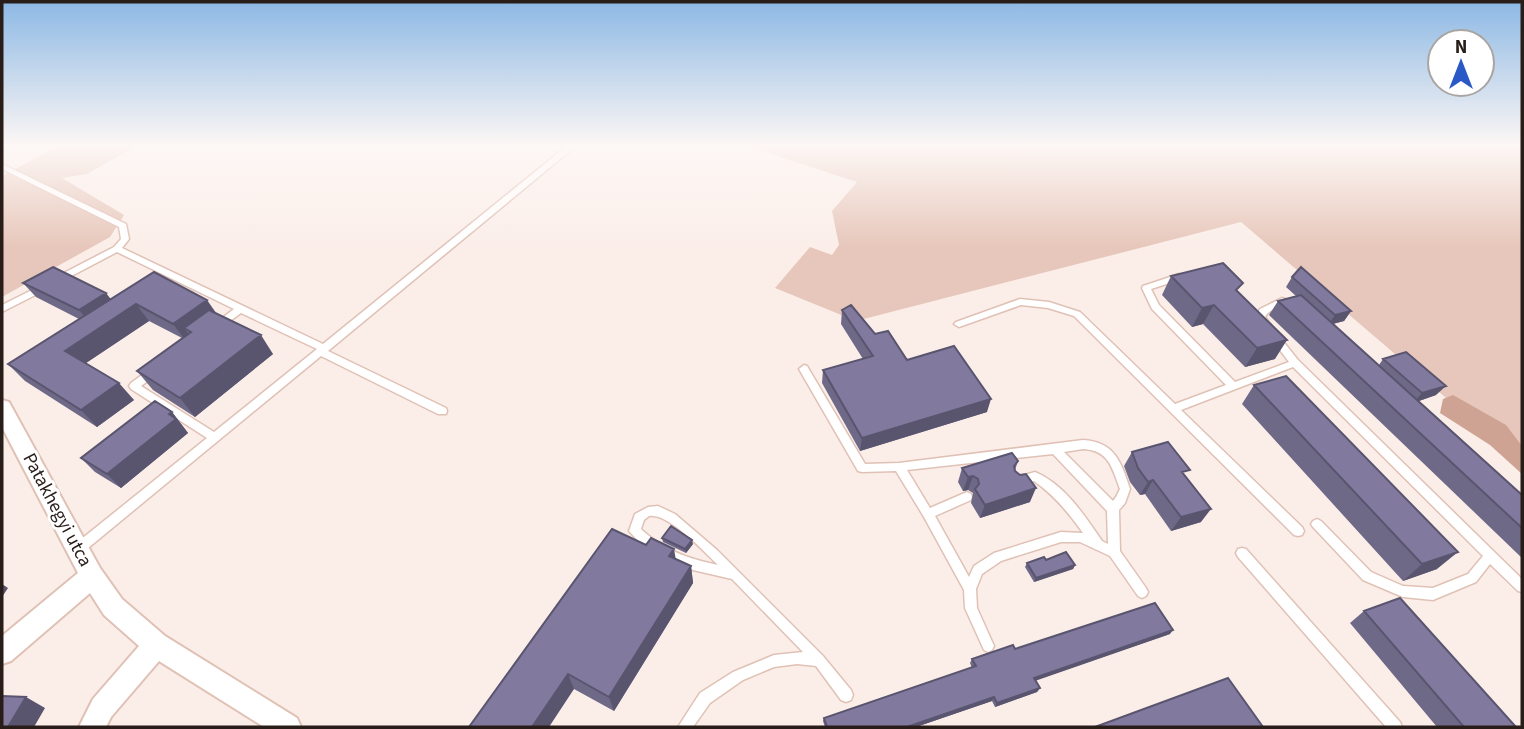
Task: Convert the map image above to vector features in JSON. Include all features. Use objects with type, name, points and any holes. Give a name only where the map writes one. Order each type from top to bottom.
[{"type":"street","name":"Patakhegyi utca","points":[[2,408],[92,576],[113,607],[156,645],[288,727]]},
{"type":"street","name":"Patakhegyi utca","points":[[2,652],[92,576]]},
{"type":"street","points":[[92,727],[102,708],[156,645]]},
{"type":"lane","points":[[2,309],[117,249],[125,239],[123,226],[28,179]]},
{"type":"lane","points":[[78,548],[532,179]]},
{"type":"lane","points":[[117,249],[241,308],[442,411]]},
{"type":"lane","points":[[1195,272],[1146,288],[1155,307],[1233,386]]},
{"type":"lane","points":[[162,284],[174,276]]},
{"type":"lane","points":[[1295,304],[1282,301],[1257,314],[1295,363],[1522,587]]},
{"type":"lane","points":[[959,324],[1020,302],[1049,305],[1077,314],[1298,531]]},
{"type":"lane","points":[[202,337],[241,308]]},
{"type":"lane","points":[[1173,409],[1295,363]]},
{"type":"lane","points":[[163,365],[134,386],[215,438]]},
{"type":"lane","points":[[803,369],[862,468],[899,467],[1088,443],[1104,449],[1116,466],[1125,489],[1121,500],[1113,509]]},
{"type":"lane","points":[[1055,449],[1113,509],[1114,552]]},
{"type":"lane","points":[[899,467],[970,589]]},
{"type":"lane","points":[[1016,481],[1035,476],[1050,485],[1065,498],[1097,544]]},
{"type":"lane","points":[[928,514],[967,497]]},
{"type":"lane","points":[[732,574],[696,566],[652,547],[635,531],[639,517],[650,512],[662,512],[709,547],[732,574],[819,660],[846,695]]},
{"type":"lane","points":[[1317,524],[1367,576],[1403,591],[1433,594],[1472,578],[1490,556]]},
{"type":"lane","points":[[988,646],[971,608],[970,589],[978,570],[998,557],[1061,537],[1081,537],[1114,552],[1142,592]]},
{"type":"lane","points":[[1242,553],[1395,727]]},
{"type":"lane","points":[[685,727],[705,698],[738,676],[774,660],[797,657],[819,660]]},
{"type":"shaded area","points":[[2,179],[64,179],[124,215],[110,237],[2,297]]},
{"type":"shaded area","points":[[848,179],[1522,179],[1522,463],[1241,222],[856,321],[775,288],[810,247],[832,255],[839,245],[832,211],[857,182]]},
{"type":"shaded area","points":[[1453,395],[1506,425],[1522,446],[1522,474],[1490,445],[1440,413],[1443,399]]},
{"type":"building","points":[[1223,263],[1243,283],[1236,290],[1287,340],[1257,348],[1214,305],[1202,308],[1171,276]]},
{"type":"building","points":[[53,267],[106,293],[79,310],[23,283]]},
{"type":"building","points":[[1301,267],[1351,311],[1335,315],[1292,277]]},
{"type":"building","points":[[154,272],[207,300],[173,324],[136,304],[65,351],[119,383],[81,410],[8,364]]},
{"type":"building","points":[[1301,295],[1522,495],[1522,528],[1278,301]]},
{"type":"building","points":[[851,305],[875,334],[888,331],[907,360],[954,346],[991,399],[862,438],[823,370],[873,356],[842,310]]},
{"type":"building","points":[[209,310],[261,335],[180,398],[137,371],[191,332],[184,328]]},
{"type":"building","points":[[1406,352],[1446,386],[1422,393],[1383,359]]},
{"type":"building","points":[[1286,376],[1458,552],[1422,564],[1254,385]]},
{"type":"building","points":[[155,401],[172,412],[169,414],[176,419],[107,474],[81,458]]},
{"type":"building","points":[[1168,442],[1190,470],[1182,472],[1211,509],[1181,517],[1153,480],[1148,482],[1138,468],[1132,452]]},
{"type":"building","points":[[1012,453],[1018,461],[1014,466],[1015,471],[1020,475],[1026,474],[1036,488],[985,505],[975,489],[979,484],[978,479],[968,477],[962,468]]},
{"type":"building","points":[[671,526],[692,540],[685,549],[662,538]]},
{"type":"building","points":[[612,529],[646,545],[651,538],[674,549],[669,556],[691,566],[609,697],[568,674],[532,727],[469,727]]},
{"type":"building","points":[[1066,552],[1075,565],[1036,578],[1027,563],[1044,557],[1046,560]]},
{"type":"building","points":[[1400,598],[1516,727],[1464,727],[1364,611]]},
{"type":"building","points":[[1155,603],[1173,630],[1034,678],[1040,688],[997,703],[994,697],[907,727],[827,727],[824,718],[976,666],[972,659],[1013,645],[1015,649]]},
{"type":"building","points":[[1228,678],[1263,727],[1095,727]]},
{"type":"building","points":[[2,696],[26,697],[8,727],[2,727]]}]
